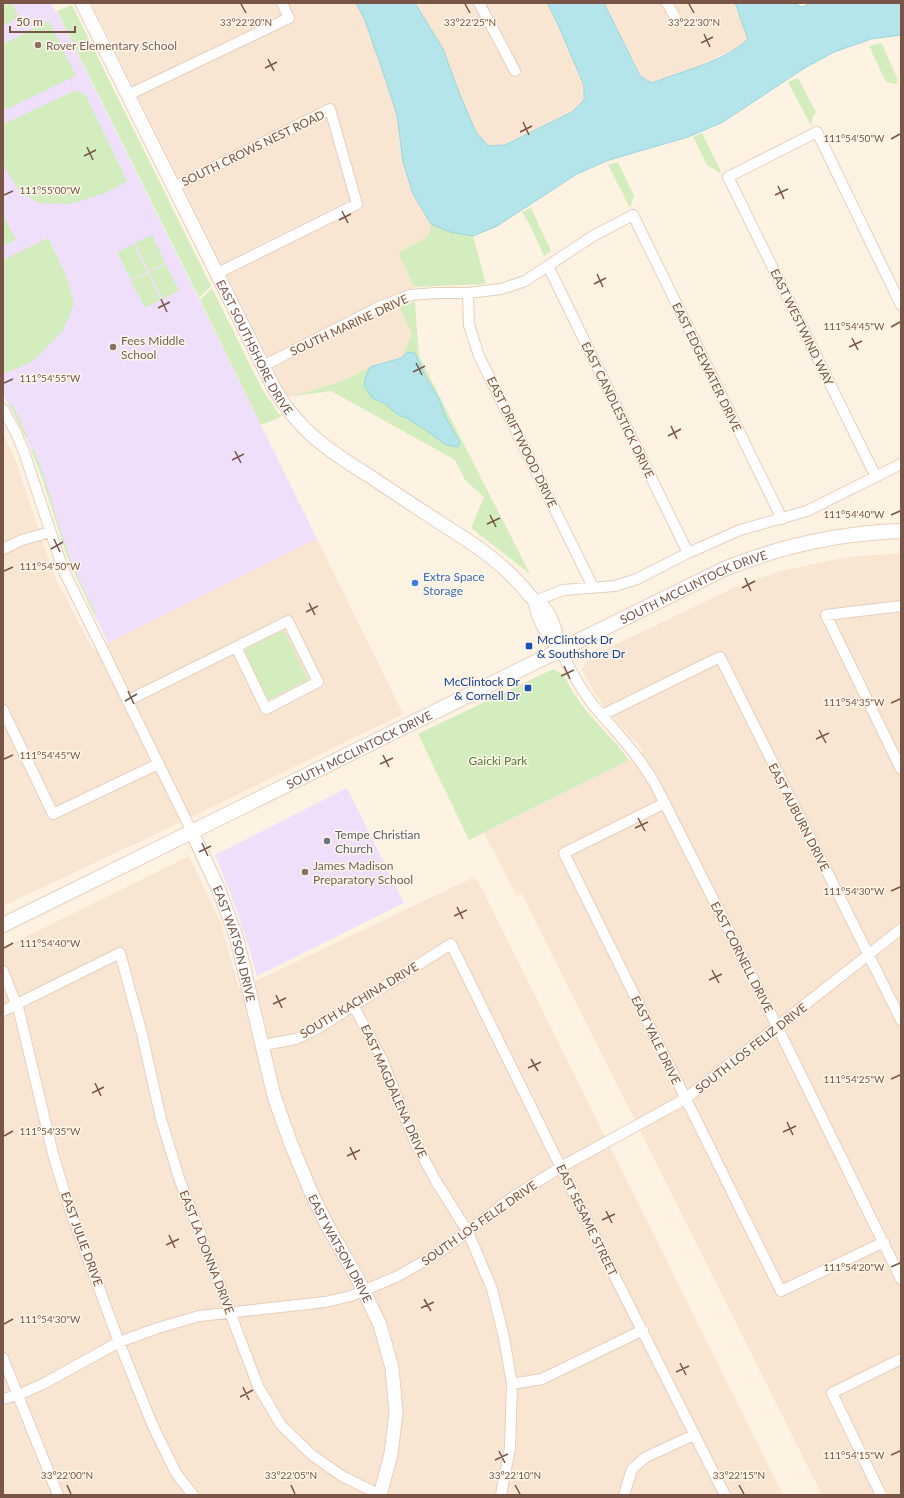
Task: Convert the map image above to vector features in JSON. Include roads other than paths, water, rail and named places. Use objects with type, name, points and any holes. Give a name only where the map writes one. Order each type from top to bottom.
[{"type":"main road","name":"SOUTH MCCLINTOCK DRIVE","points":[[3,925],[691,585],[745,561],[777,550],[811,541],[850,535],[901,531]]},
{"type":"street","points":[[128,95],[289,18],[282,3]]},
{"type":"street","points":[[480,3],[515,71]]},
{"type":"street","points":[[667,3],[675,17]]},
{"type":"street","name":"EAST SOUTHSHORE DRIVE","points":[[86,4],[128,95],[216,274],[281,401],[297,422],[318,442],[482,549],[510,573],[534,601],[544,608],[556,631],[560,650]]},
{"type":"street","name":"SOUTH CROWS NEST ROAD","points":[[174,187],[330,109],[357,204],[216,274]]},
{"type":"street","name":"EAST WESTWIND WAY","points":[[876,476],[728,177],[817,132],[901,305]]},
{"type":"street","name":"SOUTH MARINE DRIVE","points":[[263,366],[379,307],[410,295],[468,293],[501,289],[525,281],[593,236],[633,215]]},
{"type":"street","name":"EAST EDGEWATER DRIVE","points":[[633,215],[782,519]]},
{"type":"street","name":"EAST CANDLESTICK DRIVE","points":[[548,266],[688,553]]},
{"type":"street","name":"EAST DRIFTWOOD DRIVE","points":[[468,293],[469,325],[479,356],[593,587]]},
{"type":"street","name":"EAST WATSON DRIVE","points":[[3,409],[6,421],[24,452],[63,569],[219,890],[237,939],[274,1096],[294,1151],[327,1225],[365,1291],[380,1325],[392,1368],[396,1412],[391,1454],[380,1495]]},
{"type":"street","points":[[534,601],[563,590],[614,586],[637,579],[688,553],[740,530],[807,511],[901,464]]},
{"type":"street","points":[[3,549],[22,540],[50,532]]},
{"type":"street","points":[[901,606],[826,615],[901,769]]},
{"type":"street","points":[[127,701],[288,621],[318,682],[266,708],[236,647]]},
{"type":"street","name":"EAST CORNELL DRIVE","points":[[560,650],[579,684],[593,704],[648,770],[778,1028],[901,1279]]},
{"type":"street","name":"EAST AUBURN DRIVE","points":[[602,715],[720,657],[901,1020]]},
{"type":"street","points":[[3,710],[52,814],[158,764]]},
{"type":"street","name":"EAST YALE DRIVE","points":[[665,803],[564,853],[780,1291],[884,1242]]},
{"type":"street","name":"SOUTH LOS FELIZ DRIVE","points":[[3,1399],[18,1395],[43,1384],[119,1342],[158,1328],[199,1316],[325,1302],[351,1296],[386,1282],[417,1266],[468,1232],[513,1197],[561,1167],[686,1099],[778,1028],[901,929]]},
{"type":"street","name":"SOUTH KACHINA DRIVE","points":[[263,1045],[296,1038],[320,1027],[451,944]]},
{"type":"street","name":"EAST SESAME STREET","points":[[451,944],[725,1495]]},
{"type":"street","name":"EAST LA DONNA DRIVE","points":[[16,1004],[120,953],[142,1034],[161,1120],[179,1178],[258,1386],[281,1425],[312,1455],[342,1476],[380,1495]]},
{"type":"street","name":"EAST JULIE DRIVE","points":[[3,971],[16,1004],[52,1154],[69,1207],[119,1342],[152,1424],[176,1473],[193,1495]]},
{"type":"street","points":[[3,1011],[16,1004]]},
{"type":"street","name":"EAST MAGDALENA DRIVE","points":[[353,1005],[382,1059],[414,1140],[437,1183],[468,1232],[492,1289],[504,1338],[512,1384],[510,1448],[501,1495]]},
{"type":"street","points":[[512,1384],[542,1379],[643,1330]]},
{"type":"street","points":[[3,1358],[58,1495]]},
{"type":"street","points":[[881,1495],[832,1393],[901,1359]]},
{"type":"street","points":[[624,1495],[632,1470],[646,1457],[694,1435]]},
{"type":"water","points":[[356,3],[415,3],[443,49],[476,132],[488,146],[505,145],[572,112],[584,100],[584,85],[556,20],[547,3],[604,3],[640,76],[652,83],[715,60],[738,47],[748,39],[735,3],[793,3],[802,7],[811,3],[901,3],[901,35],[871,39],[834,52],[803,69],[723,122],[688,137],[609,160],[577,174],[497,226],[473,236],[450,232],[431,224],[413,194],[403,162],[397,115],[364,18]]},
{"type":"water","points":[[407,353],[415,353],[425,376],[439,399],[446,418],[460,442],[458,447],[446,445],[405,417],[400,416],[384,403],[372,398],[364,385],[370,367],[401,358]]},
{"type":"place","name":"Rover Elementary School","points":[[38,45]]},
{"type":"place","name":"Fees Middle School","points":[[113,347]]},
{"type":"place","name":"Extra Space Storage","points":[[415,583]]},
{"type":"place","name":"McClintock Dr & Southshore Dr","points":[[529,646]]},
{"type":"place","name":"McClintock Dr & Cornell Dr","points":[[528,688]]},
{"type":"place","name":"Tempe Christian Church","points":[[327,841]]},
{"type":"place","name":"James Madison Preparatory School","points":[[305,872]]},
{"type":"park label","name":"Gaicki Park","points":[[498,760]]}]
